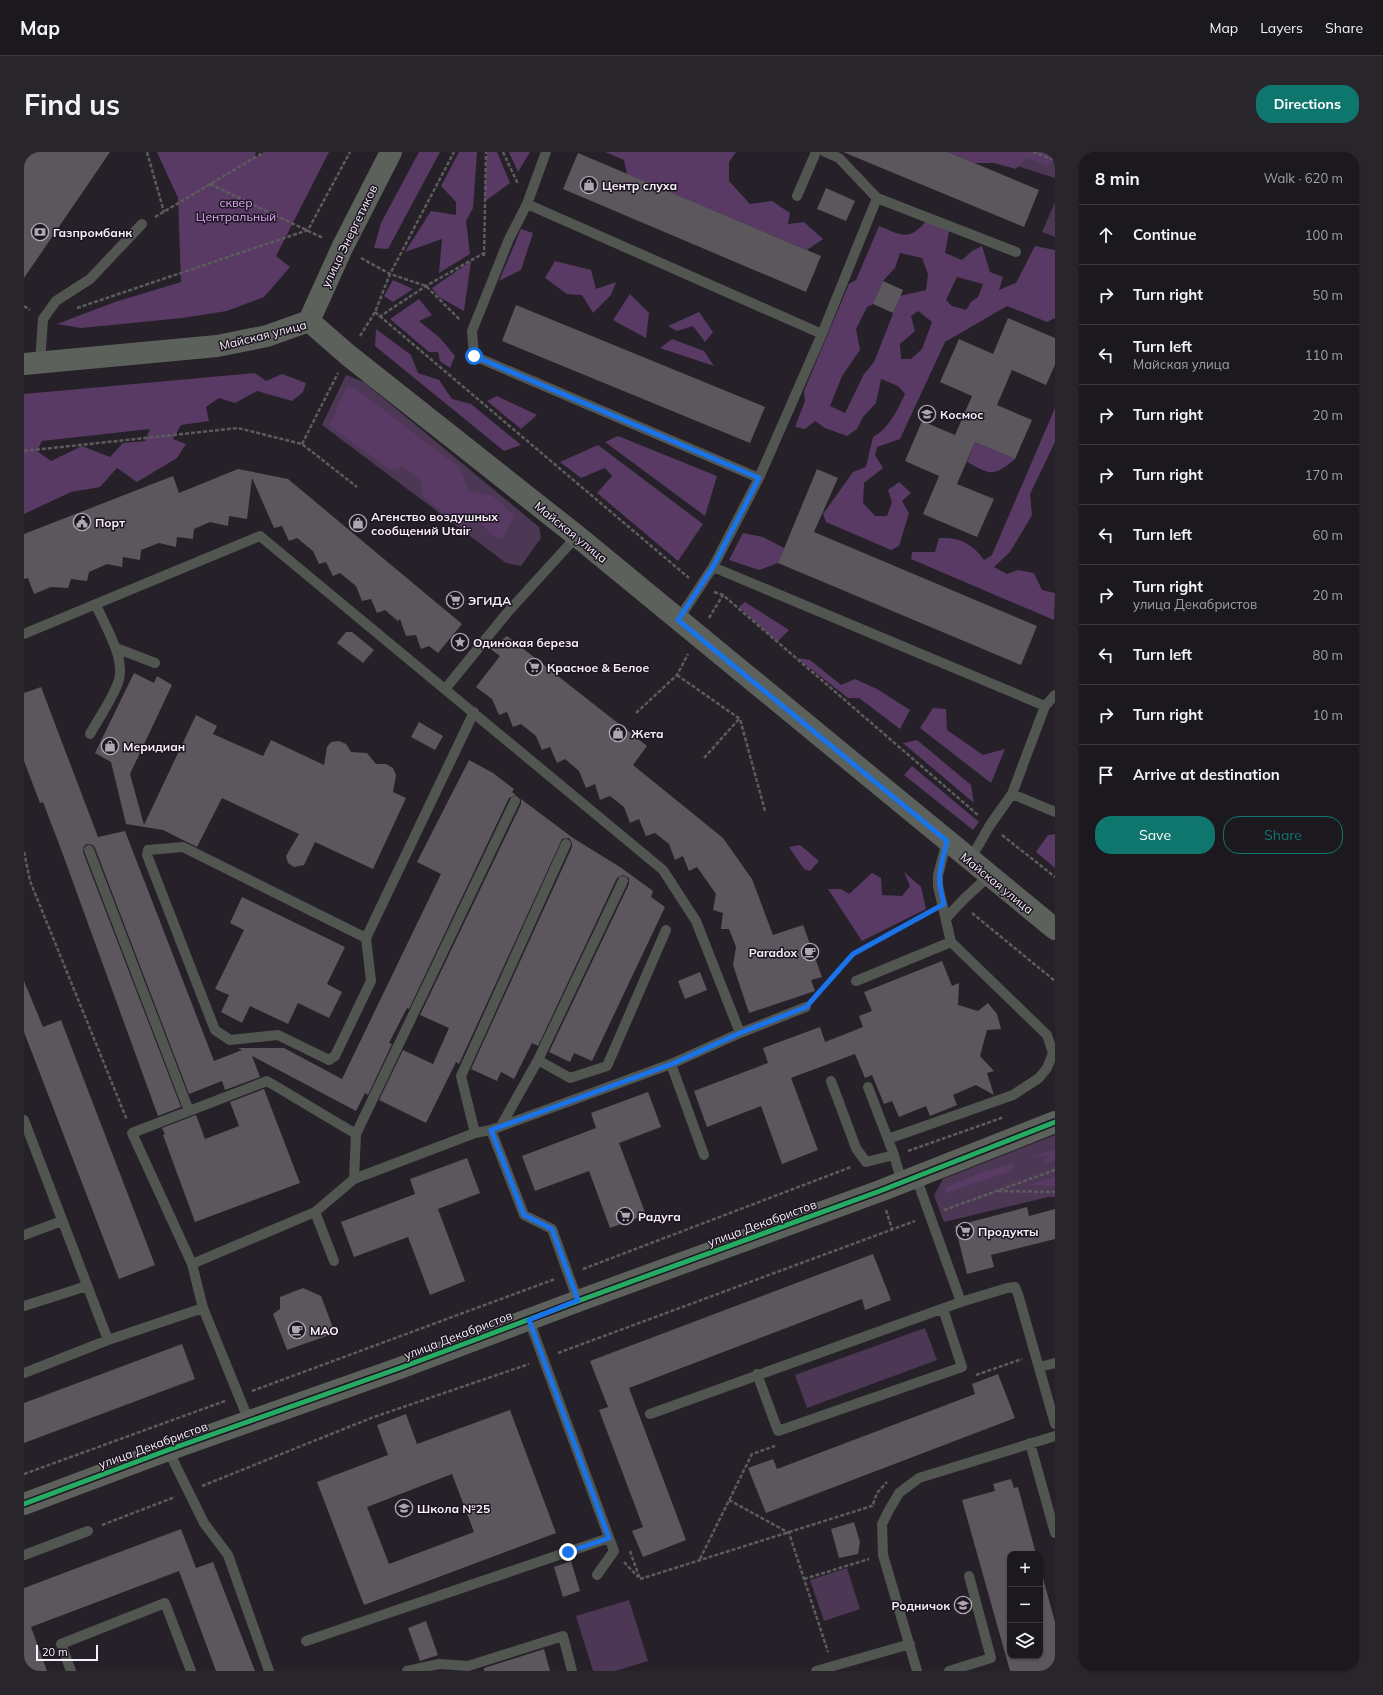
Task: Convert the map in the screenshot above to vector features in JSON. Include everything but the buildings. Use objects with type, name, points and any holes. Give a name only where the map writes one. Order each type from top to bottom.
[{"type":"main road","name":"улица Энергетиков","points":[[310,321],[342,248],[391,152]]},
{"type":"main road","name":"Майская улица","points":[[32,363],[217,346],[267,336],[310,321],[348,355],[577,536],[1055,930]]},
{"type":"main road","name":"улица Декабристов","points":[[24,1504],[168,1450],[400,1368],[578,1300],[909,1180],[1055,1122]]},
{"type":"lane","points":[[546,152],[527,204],[509,239],[472,331],[474,356],[759,478]]},
{"type":"lane","points":[[797,196],[816,152]]},
{"type":"lane","points":[[825,152],[839,158],[877,198],[1016,252]]},
{"type":"lane","points":[[678,620],[713,567],[759,478],[822,334],[877,198]]},
{"type":"lane","points":[[527,204],[822,334]]},
{"type":"lane","points":[[32,363],[43,319],[56,301],[90,279],[142,224]]},
{"type":"lane","points":[[24,634],[260,536],[446,688],[662,870],[696,921],[740,1033]]},
{"type":"lane","points":[[446,688],[507,613],[577,536]]},
{"type":"lane","points":[[713,567],[1044,706]]},
{"type":"lane","points":[[90,734],[119,682],[120,667],[116,648],[96,605]]},
{"type":"lane","points":[[116,648],[155,663]]},
{"type":"lane","points":[[970,860],[990,825],[1012,794],[1044,706],[1055,695]]},
{"type":"lane","points":[[366,938],[183,847],[148,850],[147,855],[215,1030],[230,1040],[278,1035],[329,1060],[335,1056],[371,981],[366,938],[474,712]]},
{"type":"lane","points":[[1012,794],[1055,812]]},
{"type":"lane","points":[[354,1179],[356,1134],[515,801]]},
{"type":"lane","points":[[888,1139],[1013,1095],[1039,1078],[1048,1068],[1053,1053],[1047,1035],[951,942],[944,904],[938,886],[938,875],[947,841]]},
{"type":"lane","points":[[475,1133],[461,1076],[566,844]]},
{"type":"lane","points":[[89,850],[189,1111]]},
{"type":"lane","points":[[947,918],[960,903],[989,876]]},
{"type":"lane","points":[[501,1126],[538,1060],[623,881]]},
{"type":"lane","points":[[538,1060],[570,1078],[607,1066],[666,930]]},
{"type":"lane","points":[[856,981],[951,942]]},
{"type":"lane","points":[[192,1264],[315,1212],[354,1179],[475,1133],[491,1130],[672,1064],[740,1033],[806,1007]]},
{"type":"lane","points":[[672,1064],[704,1155]]},
{"type":"lane","points":[[249,1421],[240,1395],[202,1308],[192,1264],[132,1133],[267,1081],[356,1134]]},
{"type":"lane","points":[[831,1081],[856,1148],[866,1162],[894,1156]]},
{"type":"lane","points":[[868,1087],[894,1156],[929,1216],[961,1302]]},
{"type":"lane","points":[[24,1120],[108,1340]]},
{"type":"lane","points":[[491,1130],[524,1215],[552,1229],[578,1300]]},
{"type":"lane","points":[[315,1212],[334,1261]]},
{"type":"lane","points":[[24,1235],[62,1221]]},
{"type":"lane","points":[[24,1306],[87,1286]]},
{"type":"lane","points":[[650,1414],[757,1374],[961,1302],[1015,1287],[1055,1424]]},
{"type":"lane","points":[[24,1372],[108,1340],[202,1308]]},
{"type":"lane","points":[[757,1374],[778,1431],[948,1372],[962,1367],[943,1309]]},
{"type":"lane","points":[[529,1320],[614,1551],[597,1575]]},
{"type":"lane","points":[[1039,1367],[1055,1363]]},
{"type":"lane","points":[[917,1671],[883,1555],[882,1524],[899,1493],[919,1478],[1055,1436]]},
{"type":"lane","points":[[1030,1443],[1055,1532]]},
{"type":"lane","points":[[168,1450],[204,1523],[228,1555],[269,1671]]},
{"type":"lane","points":[[24,1555],[88,1531]]},
{"type":"lane","points":[[306,1641],[609,1538]]},
{"type":"lane","points":[[949,1671],[990,1658],[969,1576]]},
{"type":"lane","points":[[71,1671],[61,1644],[165,1603],[191,1671]]},
{"type":"lane","points":[[407,1671],[438,1664],[469,1668],[563,1636],[572,1671]]},
{"type":"lane","points":[[816,1671],[910,1644]]},
{"type":"path","points":[[147,152],[164,212]]},
{"type":"path","points":[[142,224],[264,152]]},
{"type":"path","points":[[74,309],[308,230],[350,152]]},
{"type":"path","points":[[302,444],[348,355],[375,312],[390,274],[454,152]]},
{"type":"path","points":[[484,259],[486,152]]},
{"type":"path","points":[[503,152],[527,204]]},
{"type":"path","points":[[1033,152],[1055,160]]},
{"type":"path","points":[[210,184],[308,230],[390,274],[426,286],[472,331]]},
{"type":"path","points":[[379,317],[426,286],[509,239]]},
{"type":"path","points":[[24,451],[238,428],[272,435],[302,444],[357,487]]},
{"type":"path","points":[[636,713],[677,675],[698,636],[723,595]]},
{"type":"path","points":[[677,675],[740,719],[765,811]]},
{"type":"path","points":[[704,758],[740,719]]},
{"type":"path","points":[[24,852],[30,881],[132,1133]]},
{"type":"path","points":[[960,903],[1055,981]]},
{"type":"path","points":[[806,1007],[853,954],[944,904]]},
{"type":"path","points":[[894,1156],[1011,1115]]},
{"type":"path","points":[[24,1474],[568,1275],[866,1162]]},
{"type":"path","points":[[88,1531],[371,1418],[543,1359],[1055,1170]]},
{"type":"path","points":[[996,1191],[1055,1192]]},
{"type":"path","points":[[968,1378],[1035,1354]]},
{"type":"path","points":[[700,1559],[752,1454],[782,1443]]},
{"type":"path","points":[[729,1500],[790,1533],[833,1666]]},
{"type":"path","points":[[614,1551],[640,1579],[700,1559],[790,1533],[873,1504]]},
{"type":"path","points":[[804,1579],[883,1555]]},
{"type":"shaded area","points":[[1055,152],[1055,178],[998,160]]},
{"type":"shaded area","points":[[1055,202],[1055,237],[1042,232]]},
{"type":"shaded area","points":[[346,375],[364,382],[539,527],[541,538],[521,566],[506,563],[322,425]]},
{"type":"shaded area","points":[[1055,1135],[1055,1197],[1048,1197],[944,1222],[934,1195],[943,1179]]},
{"type":"shaded area","points":[[925,1328],[937,1360],[807,1408],[795,1375]]},
{"type":"shaded area","points":[[847,1568],[860,1609],[824,1621],[810,1580]]},
{"type":"shaded area","points":[[629,1600],[648,1661],[615,1671],[593,1671],[576,1616]]},
{"type":"green space","name":"сквер Центральный","points":[[157,152],[256,152],[254,158],[266,152],[329,152],[276,256],[290,267],[264,297],[227,311],[182,318],[81,328],[57,324],[115,302],[181,282],[178,198]]},
{"type":"green space","points":[[419,152],[440,152],[388,249],[374,248],[381,223]]},
{"type":"green space","points":[[459,152],[477,152],[473,208],[466,221],[470,254],[439,273],[442,239],[405,252],[431,211],[456,215],[456,202],[441,186]]},
{"type":"green space","points":[[487,152],[497,152],[510,183],[484,202]]},
{"type":"green space","points":[[509,152],[530,152],[518,172]]},
{"type":"green space","points":[[605,152],[736,152],[729,162],[729,181],[750,204],[772,201],[790,213],[788,224],[804,222],[823,239],[807,250],[627,174],[624,160]]},
{"type":"green space","points":[[948,152],[1055,152],[1055,158],[1047,166],[1026,158],[1016,169],[994,163],[974,163]]},
{"type":"green space","points":[[926,221],[949,231],[945,253],[962,260],[972,251],[982,246],[990,272],[1003,277],[999,290],[1016,283],[1035,246],[1055,250],[1055,318],[1047,322],[1007,306],[945,342],[900,439],[877,447],[875,455],[883,468],[864,483],[863,503],[875,516],[887,516],[892,502],[888,490],[899,482],[911,493],[902,501],[909,513],[899,546],[891,550],[826,522],[823,514],[853,472],[866,467],[873,437],[888,424],[896,413],[905,394],[898,386],[881,379],[876,403],[863,417],[857,429],[847,436],[825,428],[815,421],[805,429],[795,427],[805,401],[804,391],[849,284],[856,280],[879,226],[904,235],[915,232]],"holes":[[[900,253],[922,258],[928,274],[926,290],[900,296],[874,362],[864,374],[845,413],[830,406],[842,376],[860,350],[856,329],[867,307],[873,304],[883,281],[895,268]],[[957,277],[983,284],[978,297],[971,302],[966,310],[952,306],[946,300]],[[918,311],[932,322],[922,349],[911,359],[901,359],[900,344],[915,331],[911,316]]]},
{"type":"green space","points":[[521,229],[533,233],[521,270],[499,281]]},
{"type":"green space","points":[[471,261],[464,311],[439,297],[432,288]]},
{"type":"green space","points":[[555,261],[591,270],[596,289],[616,282],[611,295],[593,313],[582,295],[567,294],[545,278]]},
{"type":"green space","points":[[393,280],[413,289],[393,302],[384,296]]},
{"type":"green space","points":[[630,294],[649,313],[646,338],[613,320]]},
{"type":"green space","points":[[419,299],[432,315],[419,321],[440,338],[455,356],[450,368],[440,361],[438,352],[429,352],[390,319]]},
{"type":"green space","points":[[699,312],[713,332],[705,342],[693,326],[677,331],[668,326]]},
{"type":"green space","points":[[376,329],[411,355],[418,373],[439,380],[452,399],[471,404],[521,445],[504,451],[375,346]]},
{"type":"green space","points":[[672,339],[704,351],[714,366],[660,348]]},
{"type":"green space","points":[[255,373],[266,381],[282,374],[306,383],[303,392],[292,401],[257,391],[235,403],[219,398],[206,407],[209,421],[181,425],[173,439],[186,444],[177,458],[137,482],[117,468],[100,487],[71,492],[24,514],[24,394]],"holes":[[[150,429],[145,441],[123,443],[110,457],[82,446],[51,461],[37,451],[42,441]]]},
{"type":"green space","points":[[346,388],[355,388],[460,468],[469,491],[493,496],[514,515],[504,537],[498,539],[474,519],[463,528],[422,496],[421,481],[403,467],[391,470],[329,426]]},
{"type":"green space","points":[[497,396],[537,415],[521,429],[487,401]]},
{"type":"green space","points":[[1055,408],[1055,442],[1030,494],[1032,515],[1010,552],[994,567],[1007,574],[1018,570],[1034,573],[1042,590],[1055,593],[1054,620],[911,559],[912,552],[935,552],[939,538],[953,539],[964,542],[975,549],[984,560],[992,555]]},
{"type":"green space","points":[[618,436],[717,476],[705,516],[605,442]]},
{"type":"green space","points":[[975,442],[1015,459],[1002,469],[996,471],[987,472],[982,470],[967,462]]},
{"type":"green space","points":[[598,445],[703,524],[678,561],[597,493],[612,476],[605,468],[581,478],[560,462]]},
{"type":"green space","points":[[743,533],[763,537],[784,548],[778,563],[759,570],[729,560]]},
{"type":"green space","points":[[745,602],[789,630],[777,642],[739,607]]},
{"type":"green space","points":[[797,658],[810,660],[841,685],[855,679],[877,689],[910,710],[900,729],[859,698],[848,698]]},
{"type":"green space","points":[[933,708],[946,709],[947,730],[983,755],[1005,749],[991,783],[920,728]]},
{"type":"green space","points":[[917,740],[971,785],[974,803],[903,743]]},
{"type":"green space","points":[[912,766],[979,822],[973,830],[904,775]]},
{"type":"green space","points":[[1055,834],[1055,868],[1036,852],[1048,835]]},
{"type":"green space","points":[[800,845],[819,861],[810,871],[804,869],[789,847]]},
{"type":"green space","points":[[904,872],[921,887],[926,909],[862,941],[828,889],[841,889],[849,894],[872,873],[881,878],[882,895],[902,896],[910,886]]},
{"type":"green space","points":[[1055,1149],[1055,1160],[1044,1165],[1049,1155],[1031,1157]]},
{"type":"green space","points":[[1015,1163],[1013,1170],[944,1194],[946,1187],[985,1171]]},
{"type":"green space","points":[[1055,1176],[1055,1186],[1030,1185]]},
{"type":"cycle path","points":[[24,1504],[168,1450],[400,1368],[578,1301],[880,1191],[1055,1122]]},
{"type":"place","name":"Центр слуха","points":[[589,185]]},
{"type":"place","name":"Газпромбанк","points":[[40,232]]},
{"type":"place","name":"Космос","points":[[927,414]]},
{"type":"place","name":"Порт","points":[[82,522]]},
{"type":"place","name":"Агенство воздушных сообщений Utair","points":[[358,523]]},
{"type":"place","name":"ЭГИДА","points":[[455,600]]},
{"type":"place","name":"Одинокая береза","points":[[460,642]]},
{"type":"place","name":"Красное & Белое","points":[[534,667]]},
{"type":"place","name":"Жета","points":[[618,733]]},
{"type":"place","name":"Меридиан","points":[[110,746]]},
{"type":"place","name":"Paradox","points":[[810,952]]},
{"type":"place","name":"Радуга","points":[[625,1216]]},
{"type":"place","name":"Продукты","points":[[965,1231]]},
{"type":"place","name":"МАО","points":[[297,1330]]},
{"type":"place","name":"Школа №25","points":[[404,1508]]},
{"type":"place","name":"Родничок","points":[[963,1605]]},
{"type":"route","points":[[474,356],[759,478],[713,567],[699,586],[678,620],[947,841],[938,875],[938,886],[944,904],[853,954],[806,1007],[740,1033],[672,1064],[491,1130],[524,1215],[552,1229],[578,1300],[529,1320],[609,1538],[568,1552]]}]
